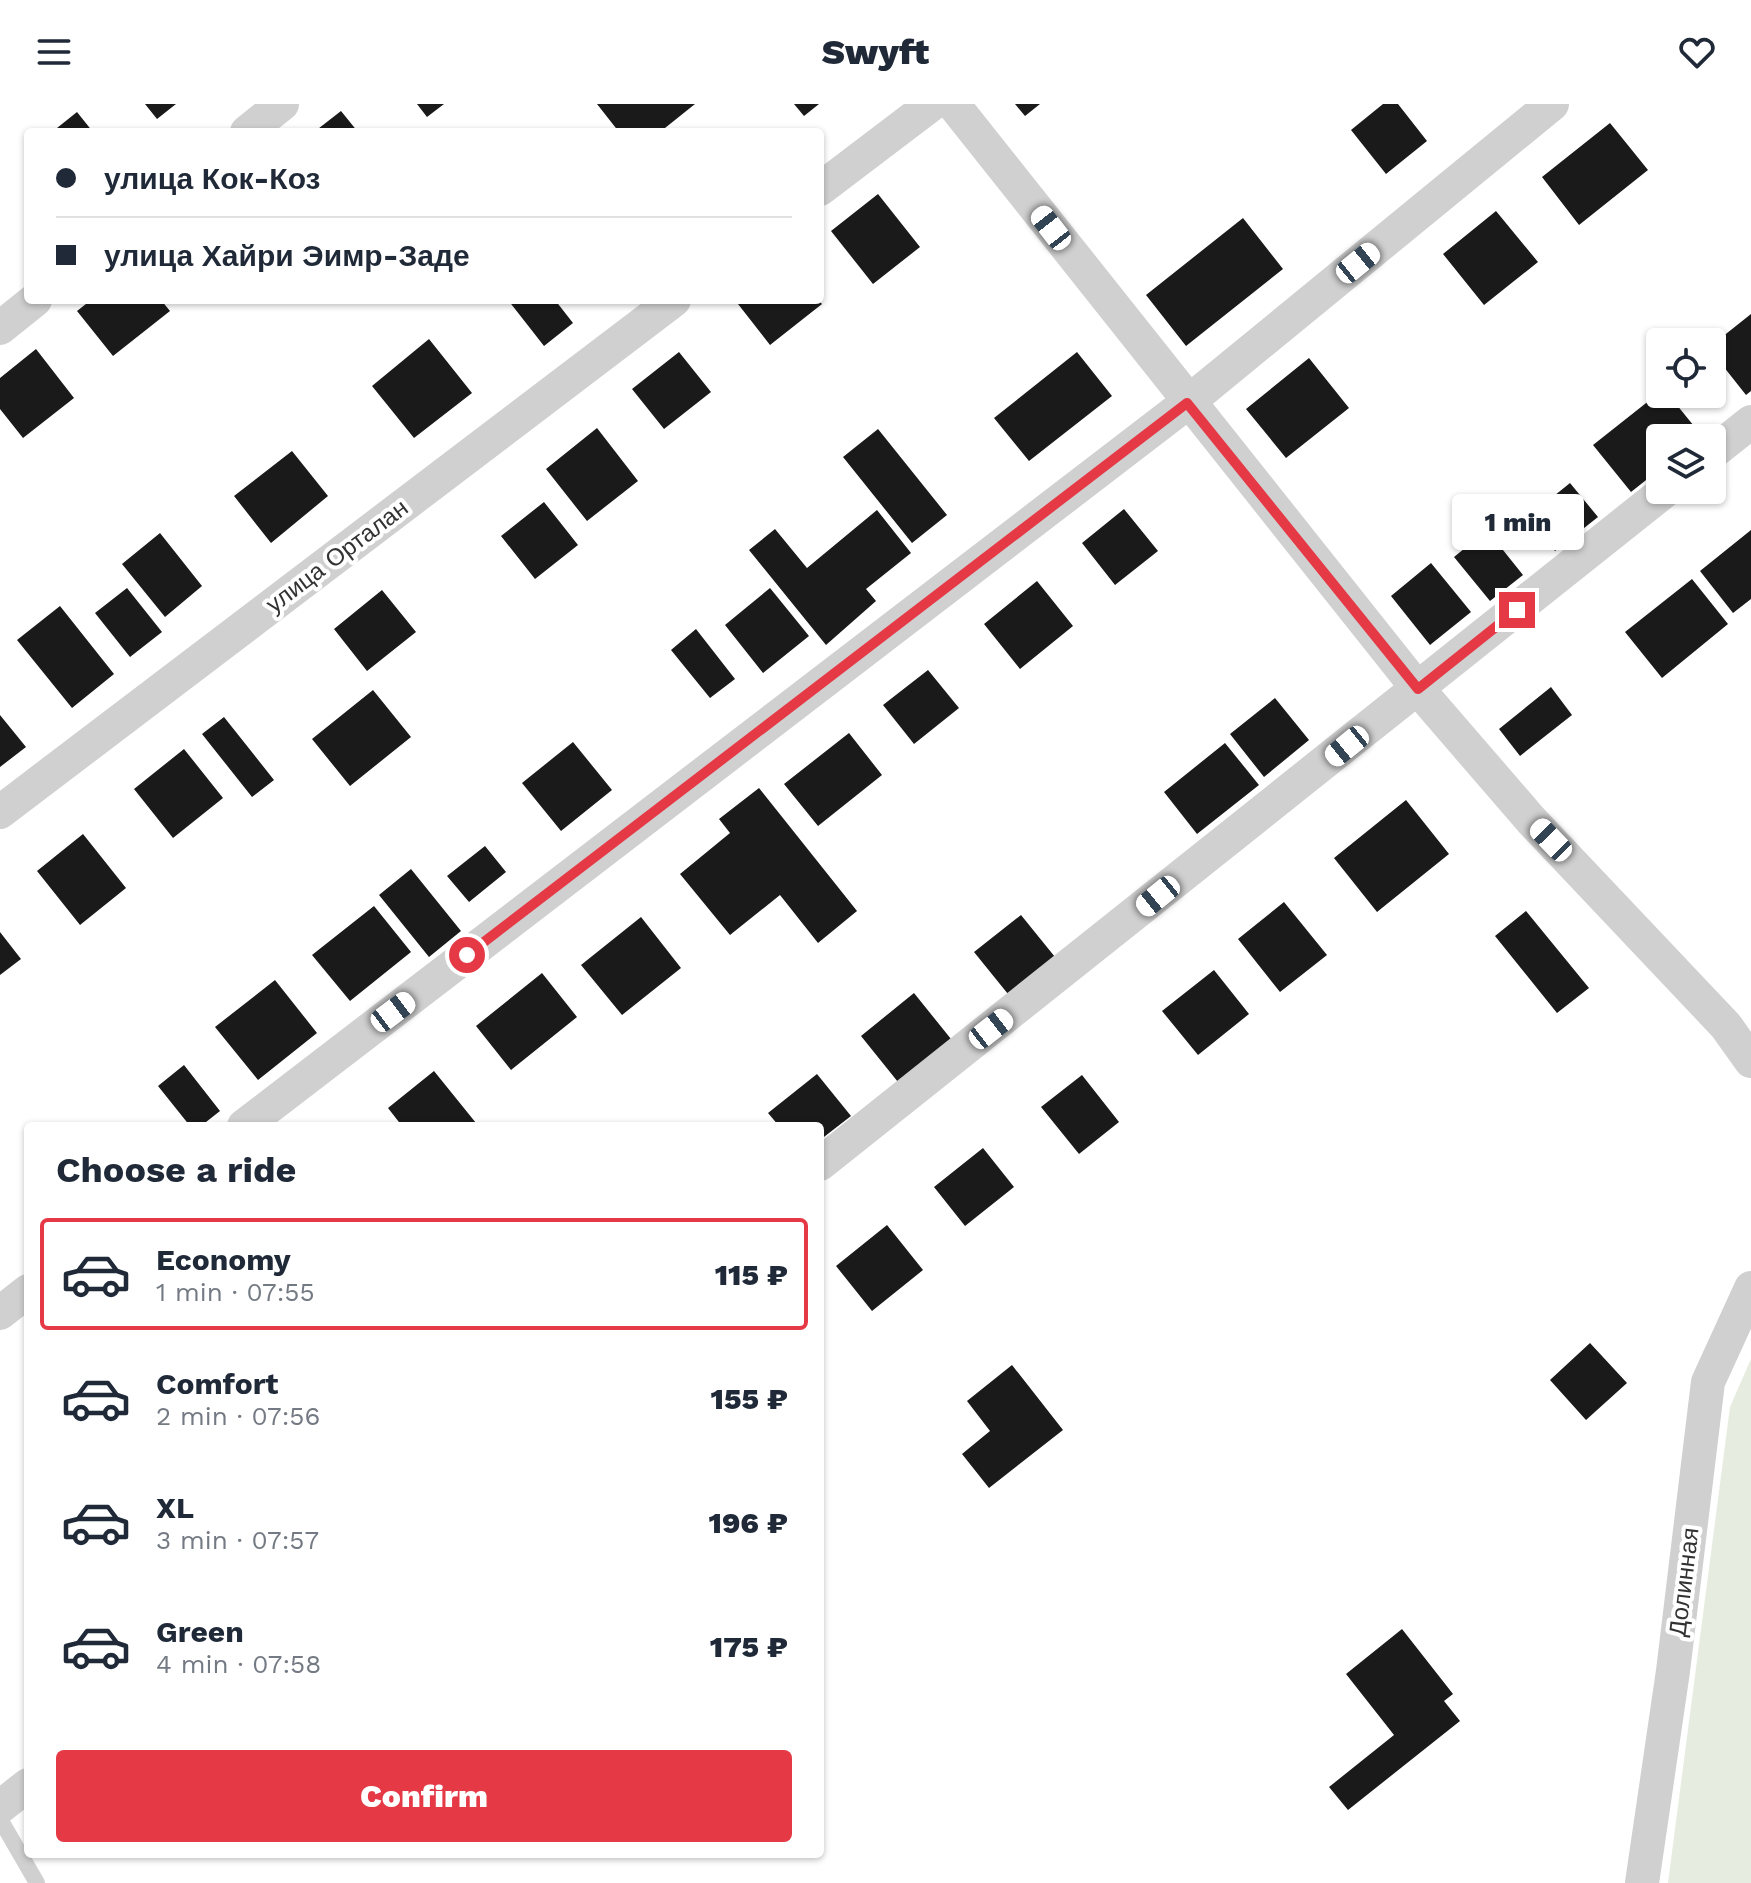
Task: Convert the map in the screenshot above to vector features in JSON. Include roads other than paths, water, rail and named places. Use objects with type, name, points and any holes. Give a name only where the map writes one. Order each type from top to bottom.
[{"type":"street","points":[[252,128],[282,104]]},
{"type":"street","points":[[824,186],[932,104]]},
{"type":"street","points":[[953,104],[1187,403],[1418,689],[1531,820],[1699,995],[1751,1061]]},
{"type":"street","points":[[249,1122],[1187,403],[1552,104]]},
{"type":"street","points":[[0,328],[30,304]]},
{"type":"street","name":"улица Орталан","points":[[0,812],[669,304]]},
{"type":"street","points":[[1726,442],[1751,422]]},
{"type":"street","points":[[824,1161],[1649,504]]},
{"type":"street","name":"Долинная","points":[[1642,1883],[1673,1671],[1708,1382],[1751,1288]]},
{"type":"street","points":[[0,1313],[24,1294]]},
{"type":"street","points":[[0,1807],[24,1788]]},
{"type":"lane","points":[[0,1819],[37,1883]]}]
